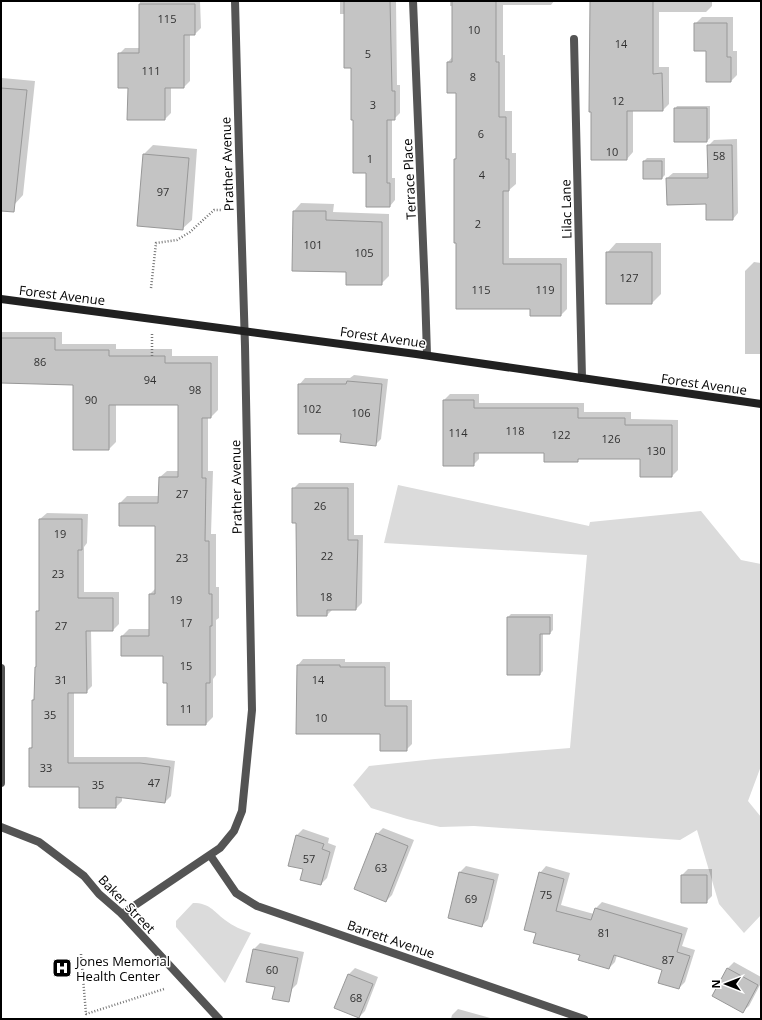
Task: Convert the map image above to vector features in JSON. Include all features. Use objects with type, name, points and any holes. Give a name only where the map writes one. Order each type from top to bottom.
[{"type":"main road","name":"Forest Avenue","points":[[1,299],[427,355],[761,404]]},
{"type":"street","name":"Prather Avenue","points":[[122,914],[220,848],[234,832],[242,811],[252,710],[245,330],[238,151],[236,1]]},
{"type":"street","name":"Terrace Place","points":[[413,1],[426,291],[427,355]]},
{"type":"street","name":"Lilac Lane","points":[[574,39],[582,378]]},
{"type":"street","points":[[1,668],[1,783]]},
{"type":"street","name":"Baker Street","points":[[1,827],[39,842],[84,876],[99,894],[122,914],[219,1019]]},
{"type":"street","name":"Barrett Avenue","points":[[210,855],[236,893],[257,906],[584,1019]]},
{"type":"path","points":[[151,288],[156,243],[177,240],[190,232],[214,210],[221,210]]},
{"type":"path","points":[[152,332],[152,356]]},
{"type":"path","points":[[81,954],[86,1014],[164,989]]},
{"type":"shaded area","points":[[398,485],[589,526],[590,522],[701,511],[741,560],[761,564],[761,766],[748,801],[761,817],[761,915],[744,933],[719,904],[697,830],[680,840],[474,826],[440,827],[371,808],[353,785],[369,766],[570,748],[587,555],[384,543]]},
{"type":"shaded area","points":[[193,903],[199,903],[207,906],[231,924],[251,933],[225,983],[176,927],[176,921]]},
{"type":"building","points":[[344,1],[390,1],[392,91],[395,91],[395,120],[387,120],[387,183],[390,183],[390,207],[366,207],[366,173],[353,173],[351,68],[344,68]]},
{"type":"building","points":[[452,1],[496,1],[496,62],[499,62],[499,117],[506,117],[506,159],[509,159],[509,191],[503,191],[503,264],[561,264],[561,316],[530,316],[530,309],[456,309],[454,159],[456,159],[456,93],[447,93],[447,62],[452,62]]},
{"type":"building","points":[[590,1],[653,1],[653,74],[662,73],[663,111],[627,111],[627,160],[591,160],[591,112],[589,112]]},
{"type":"building","points":[[139,4],[195,4],[195,35],[184,35],[184,88],[165,88],[165,120],[127,120],[128,88],[118,88],[118,53],[139,53]]},
{"type":"building","points":[[694,23],[727,23],[727,57],[731,57],[731,82],[706,82],[706,51],[694,51]]},
{"type":"building","points":[[1,88],[27,90],[14,212],[1,211]]},
{"type":"building","points":[[674,108],[707,108],[707,142],[674,142]]},
{"type":"building","points":[[707,145],[732,145],[733,220],[706,220],[706,204],[667,205],[666,178],[708,178]]},
{"type":"building","points":[[143,154],[189,158],[183,230],[137,226]]},
{"type":"building","points":[[643,161],[662,161],[662,179],[643,179]]},
{"type":"building","points":[[293,211],[326,211],[326,220],[382,222],[382,285],[346,285],[346,272],[292,271]]},
{"type":"building","points":[[606,252],[652,252],[652,304],[606,304]]},
{"type":"building","points":[[1,338],[55,338],[55,350],[109,350],[109,356],[165,356],[165,363],[211,363],[211,418],[202,418],[202,478],[206,478],[205,541],[209,541],[209,594],[212,594],[212,626],[210,626],[210,683],[206,683],[206,725],[167,725],[167,683],[163,683],[163,656],[121,656],[121,636],[149,636],[149,594],[155,594],[155,526],[119,526],[119,503],[158,503],[159,477],[178,477],[178,405],[109,405],[109,450],[73,450],[73,385],[1,383]]},
{"type":"building","points":[[347,381],[382,384],[376,446],[340,442],[341,434],[298,434],[298,384],[346,384]]},
{"type":"building","points":[[443,400],[474,400],[474,408],[578,408],[578,418],[625,418],[625,425],[672,425],[672,477],[640,477],[640,459],[578,459],[578,462],[544,462],[544,453],[474,453],[474,466],[443,466]]},
{"type":"building","points":[[292,488],[348,488],[348,540],[358,540],[356,610],[327,610],[327,616],[297,616],[296,523],[292,523]]},
{"type":"building","points":[[39,519],[82,519],[82,550],[78,550],[78,598],[113,598],[113,631],[86,631],[87,693],[68,693],[68,763],[140,763],[170,767],[165,803],[116,797],[116,808],[79,808],[79,787],[29,787],[29,748],[32,748],[32,700],[34,700],[36,667],[36,611],[39,611]]},
{"type":"building","points":[[507,617],[550,617],[550,634],[540,634],[540,675],[507,675]]},
{"type":"building","points":[[297,665],[385,667],[385,706],[407,706],[407,751],[380,751],[380,734],[296,734]]},
{"type":"building","points":[[376,833],[408,846],[386,902],[354,889]]},
{"type":"building","points":[[296,835],[324,844],[322,849],[330,852],[321,885],[300,880],[303,869],[288,866]]},
{"type":"building","points":[[459,872],[494,880],[482,927],[448,918]]},
{"type":"building","points":[[539,872],[564,879],[556,911],[591,920],[595,908],[682,934],[677,952],[690,956],[679,989],[658,983],[662,970],[614,955],[609,969],[578,960],[580,955],[533,943],[536,933],[524,930]]},
{"type":"building","points":[[681,875],[707,875],[707,903],[681,903]]},
{"type":"building","points":[[253,949],[298,958],[289,1002],[272,999],[275,987],[246,982]]},
{"type":"building","points":[[727,968],[758,985],[743,1013],[712,996]]},
{"type":"building","points":[[348,974],[373,984],[359,1018],[334,1008]]},
{"type":"place","name":"Jones Memorial Health Center","points":[[62,968]]}]
